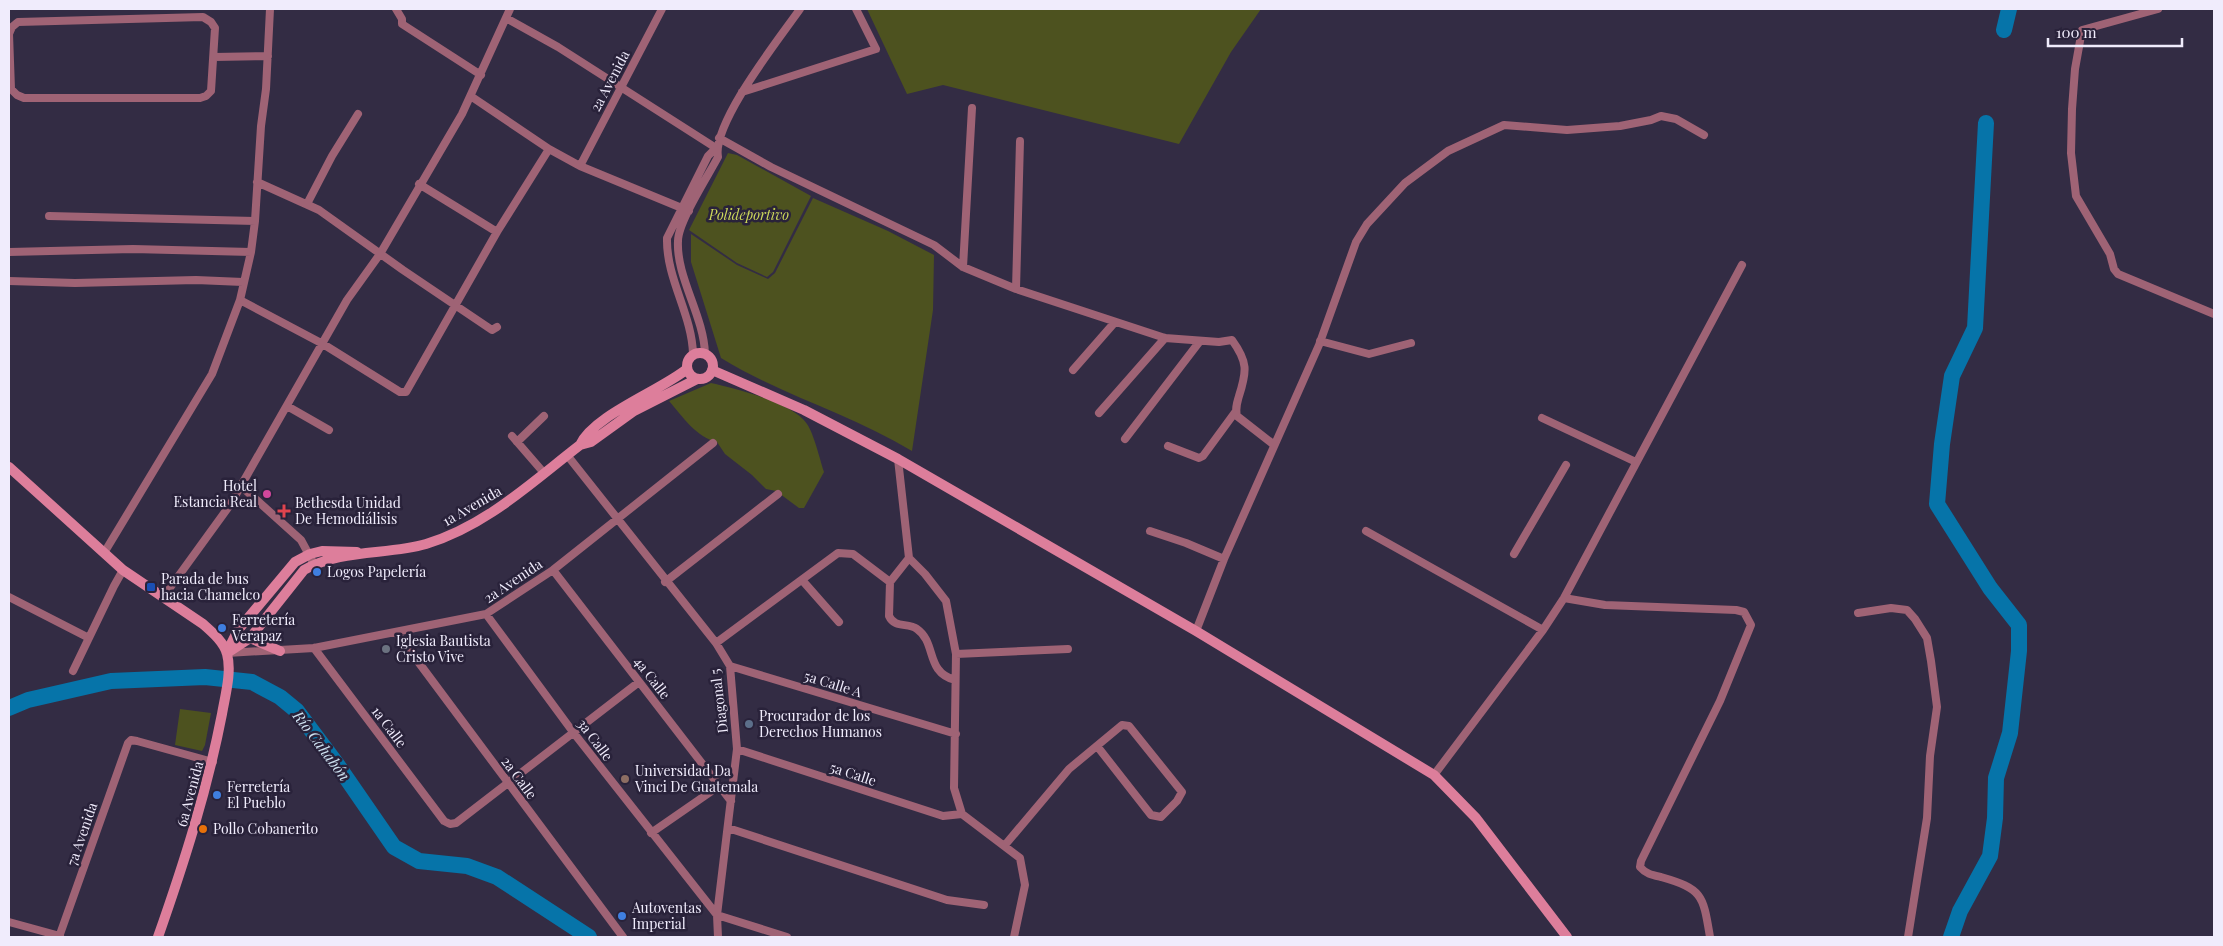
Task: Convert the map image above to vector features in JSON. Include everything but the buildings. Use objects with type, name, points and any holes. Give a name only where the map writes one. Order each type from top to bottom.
[{"type":"main road","points":[[694,354],[704,354],[712,361],[712,370],[706,377],[697,379],[687,369],[688,361],[694,354]]},
{"type":"main road","name":"1a Avenida","points":[[580,445],[585,435],[633,401],[676,378],[687,369]]},
{"type":"main road","points":[[712,370],[804,410],[898,459],[1196,631],[1434,775],[1476,818],[1567,937]]},
{"type":"main road","name":"1a Avenida","points":[[227,653],[250,638],[304,570],[314,564],[360,553],[401,549],[450,536],[500,508],[580,445],[591,442],[634,411],[697,379]]},
{"type":"main road","points":[[9,467],[123,570],[164,596],[212,632],[227,653]]},
{"type":"main road","name":"1a Avenida","points":[[227,653],[238,630],[295,562],[310,554],[346,550],[360,553]]},
{"type":"main road","points":[[250,638],[280,651]]},
{"type":"main road","name":"6a Avenida","points":[[158,937],[189,848],[213,762],[224,699],[228,665],[227,653]]},
{"type":"street","points":[[104,553],[212,374],[240,300],[251,252],[255,221],[270,9]]},
{"type":"street","points":[[396,9],[402,19],[402,24],[481,75]]},
{"type":"street","points":[[164,596],[241,486],[348,300],[380,254],[419,184],[472,97],[510,9]]},
{"type":"street","name":"2a Avenida","points":[[580,166],[662,9]]},
{"type":"street","points":[[694,354],[690,326],[678,298],[666,249],[667,238],[708,156],[716,148],[719,138],[742,93],[800,9]]},
{"type":"street","points":[[742,93],[876,49],[856,9]]},
{"type":"street","points":[[2158,9],[2082,30],[2075,69],[2072,108],[2071,153],[2076,196],[2110,254],[2114,269],[2118,274],[2214,314]]},
{"type":"street","points":[[203,17],[211,22],[215,28],[214,57],[211,91],[206,96],[200,98],[24,98],[10,89],[9,34],[12,27],[18,22],[203,17]]},
{"type":"street","points":[[506,18],[558,47],[716,148],[718,157],[689,211],[677,240],[680,262],[704,338],[704,354]]},
{"type":"street","points":[[214,57],[268,56]]},
{"type":"street","points":[[472,97],[549,149],[580,166],[680,209],[689,211]]},
{"type":"street","points":[[963,267],[972,108]]},
{"type":"street","points":[[307,204],[332,156],[358,114]]},
{"type":"street","points":[[1196,631],[1224,559],[1273,444],[1320,341],[1356,242],[1367,224],[1405,183],[1448,151],[1504,124],[1567,130],[1620,126],[1651,120],[1661,116],[1676,119],[1704,135]]},
{"type":"street","points":[[719,138],[771,167],[934,245],[963,267],[1016,289],[1165,338],[1200,341],[1232,340],[1244,358],[1246,375],[1236,411],[1203,456],[1199,458],[1168,446]]},
{"type":"street","points":[[1016,289],[1020,141]]},
{"type":"street","points":[[240,300],[323,344],[400,392],[406,392],[496,232],[549,149]]},
{"type":"street","points":[[257,182],[307,204],[492,330],[497,327]]},
{"type":"street","points":[[419,184],[496,232]]},
{"type":"street","points":[[49,216],[255,221]]},
{"type":"street","points":[[9,252],[160,249],[251,252]]},
{"type":"street","points":[[1434,775],[1543,630],[1564,598],[1742,265]]},
{"type":"street","points":[[9,281],[75,283],[214,280],[243,282]]},
{"type":"street","points":[[1073,370],[1115,322]]},
{"type":"street","points":[[1099,413],[1165,338]]},
{"type":"street","points":[[1125,439],[1200,341]]},
{"type":"street","points":[[1320,341],[1369,354],[1411,343]]},
{"type":"street","points":[[287,406],[329,430]]},
{"type":"street","points":[[1236,411],[1241,421],[1273,444]]},
{"type":"street","points":[[544,416],[514,439],[544,473]]},
{"type":"street","points":[[1542,418],[1636,462]]},
{"type":"street","name":"2a Avenida","points":[[227,653],[314,648],[486,614],[553,570],[713,443]]},
{"type":"street","name":"Diagonal 5","points":[[567,455],[716,643],[730,666],[736,749],[717,914],[718,937]]},
{"type":"street","points":[[898,459],[909,558],[925,574],[946,601],[956,654],[954,788],[962,814],[1020,858],[1025,885],[1014,937]]},
{"type":"street","points":[[1514,554],[1566,465]]},
{"type":"street","points":[[241,486],[301,540],[314,564]]},
{"type":"street","points":[[666,582],[778,494]]},
{"type":"street","points":[[1366,531],[1543,630]]},
{"type":"street","points":[[1150,532],[1186,543],[1224,559]]},
{"type":"street","points":[[716,643],[838,553],[846,552],[853,554],[890,582]]},
{"type":"street","points":[[909,558],[890,582],[891,621],[895,624],[916,627],[924,636],[935,665],[942,675],[955,680]]},
{"type":"street","points":[[73,672],[123,570]]},
{"type":"street","name":"4a Calle","points":[[553,570],[731,802]]},
{"type":"street","points":[[802,580],[839,622]]},
{"type":"street","points":[[9,596],[89,638]]},
{"type":"street","points":[[1564,598],[1605,605],[1736,610],[1744,612],[1751,625],[1720,701],[1641,861],[1640,867],[1644,873],[1692,888],[1699,895],[1706,912],[1710,937]]},
{"type":"street","points":[[1858,613],[1891,608],[1907,610],[1916,619],[1927,638],[1931,661],[1937,707],[1930,756],[1927,818],[1908,937]]},
{"type":"street","name":"3a Calle","points":[[486,614],[573,732],[717,914]]},
{"type":"street","name":"2a Calle","points":[[396,632],[623,937]]},
{"type":"street","name":"1a Calle","points":[[314,648],[444,821],[456,823],[507,783]]},
{"type":"street","points":[[956,654],[1068,648]]},
{"type":"street","name":"5a Calle A","points":[[730,666],[956,734]]},
{"type":"street","points":[[507,783],[639,682]]},
{"type":"street","points":[[1005,845],[1068,770],[1122,725],[1129,726],[1182,792],[1181,797],[1161,817],[1151,815],[1097,746]]},
{"type":"street","name":"7a Avenida","points":[[60,937],[128,743],[131,740],[213,762]]},
{"type":"street","name":"5a Calle","points":[[736,749],[943,816],[962,814]]},
{"type":"street","points":[[651,833],[719,786]]},
{"type":"street","points":[[728,828],[946,900],[984,905]]},
{"type":"street","points":[[717,914],[788,937]]},
{"type":"street","points":[[9,922],[60,937]]},
{"type":"green space","points":[[867,9],[1261,9],[1231,52],[1179,144],[943,85],[907,94]]},
{"type":"green space","name":"Polideportivo","points":[[728,153],[737,155],[811,196],[773,272],[767,277],[737,263],[689,230]]},
{"type":"green space","points":[[813,198],[888,231],[934,255],[933,310],[912,451],[865,426],[768,383],[721,358],[691,262],[691,234],[737,265],[768,279],[775,273]]},
{"type":"green space","points":[[711,383],[763,397],[777,403],[800,416],[810,428],[824,472],[804,508],[799,508],[776,491],[766,489],[752,475],[725,454],[717,442],[696,431],[669,401]]},
{"type":"green space","points":[[180,709],[211,713],[205,745],[202,751],[175,745]]},
{"type":"waterway","points":[[2004,30],[2009,9]]},
{"type":"waterway","points":[[1951,937],[1960,911],[1990,856],[1995,818],[1996,778],[2010,733],[2019,651],[2019,625],[1990,588],[1937,504],[1942,444],[1952,376],[1975,328],[1986,123]]},
{"type":"waterway","name":"Río Cahabón","points":[[9,708],[28,700],[111,681],[205,677],[252,682],[280,697],[297,711],[336,763],[394,847],[419,861],[467,866],[497,877],[589,937]]},
{"type":"place","name":"Hotel Estancia Real","points":[[267,494]]},
{"type":"place","name":"Bethesda Unidad De Hemodiálisis","points":[[284,511]]},
{"type":"place","name":"Logos Papelería","points":[[317,572]]},
{"type":"place","name":"Parada de bus hacia Chamelco","points":[[151,587]]},
{"type":"place","name":"Ferretería Verapaz","points":[[222,628]]},
{"type":"place","name":"Iglesia Bautista Cristo Vive","points":[[386,649]]},
{"type":"place","name":"Procurador de los Derechos Humanos","points":[[749,724]]},
{"type":"place","name":"Universidad Da Vinci De Guatemala","points":[[625,779]]},
{"type":"place","name":"Ferretería El Pueblo","points":[[217,795]]},
{"type":"place","name":"Pollo Cobanerito","points":[[203,829]]},
{"type":"place","name":"Autoventas Imperial","points":[[622,916]]}]
